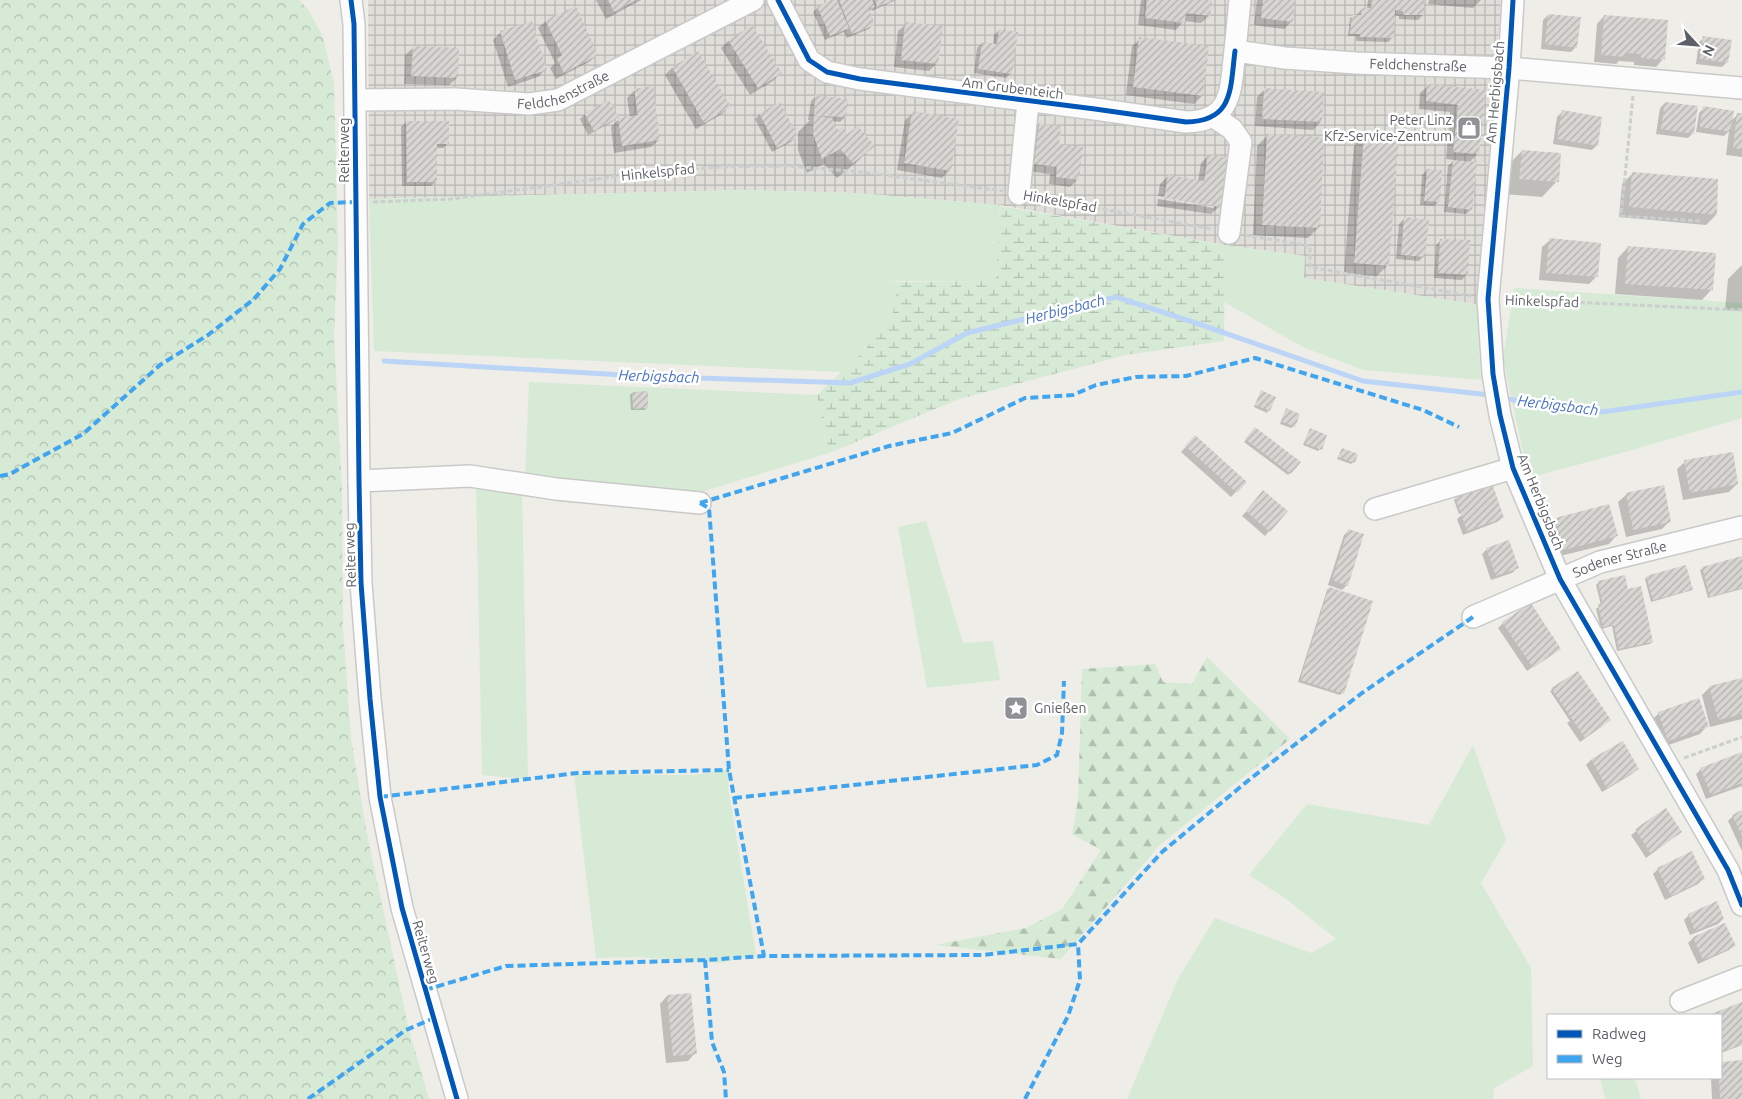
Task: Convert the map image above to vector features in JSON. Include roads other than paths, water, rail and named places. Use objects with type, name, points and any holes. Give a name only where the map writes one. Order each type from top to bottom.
[{"type":"street","name":"Reiterweg","points":[[351,0],[354,24],[361,583],[370,699],[380,797],[402,908],[457,1099]]},
{"type":"street","name":"Feldchenstraße","points":[[355,100],[455,99],[529,104],[558,100],[753,0]]},
{"type":"street","name":"Am Grubenteich","points":[[778,0],[808,60],[827,72],[860,79],[1186,122],[1196,122],[1214,117]]},
{"type":"street","points":[[1229,233],[1241,142],[1232,129],[1214,117],[1224,108],[1229,95],[1240,0]]},
{"type":"street","name":"Am Herbigsbach","points":[[1513,0],[1488,299],[1493,374],[1500,416],[1513,468],[1560,579],[1728,870],[1742,905]]},
{"type":"street","name":"Feldchenstraße","points":[[1235,51],[1285,58],[1356,63],[1508,68],[1742,88]]},
{"type":"street","points":[[1019,194],[1028,102]]},
{"type":"street","points":[[1375,509],[1513,468]]},
{"type":"street","points":[[359,481],[470,476],[556,489],[700,502]]},
{"type":"street","name":"Sodener Straße","points":[[1473,617],[1600,562],[1742,527]]},
{"type":"street","points":[[1681,1001],[1742,977]]},
{"type":"waterway","name":"Herbigsbach","points":[[384,361],[640,376],[850,383],[910,364],[967,333],[1116,297],[1363,381],[1490,395]]},
{"type":"waterway","name":"Herbigsbach","points":[[1503,398],[1539,405],[1602,412],[1742,392]]},
{"type":"place","name":"Peter Linz Kfz-Service-Zentrum","points":[[1469,128]]},
{"type":"place","name":"Gnießen","points":[[1016,708]]}]
